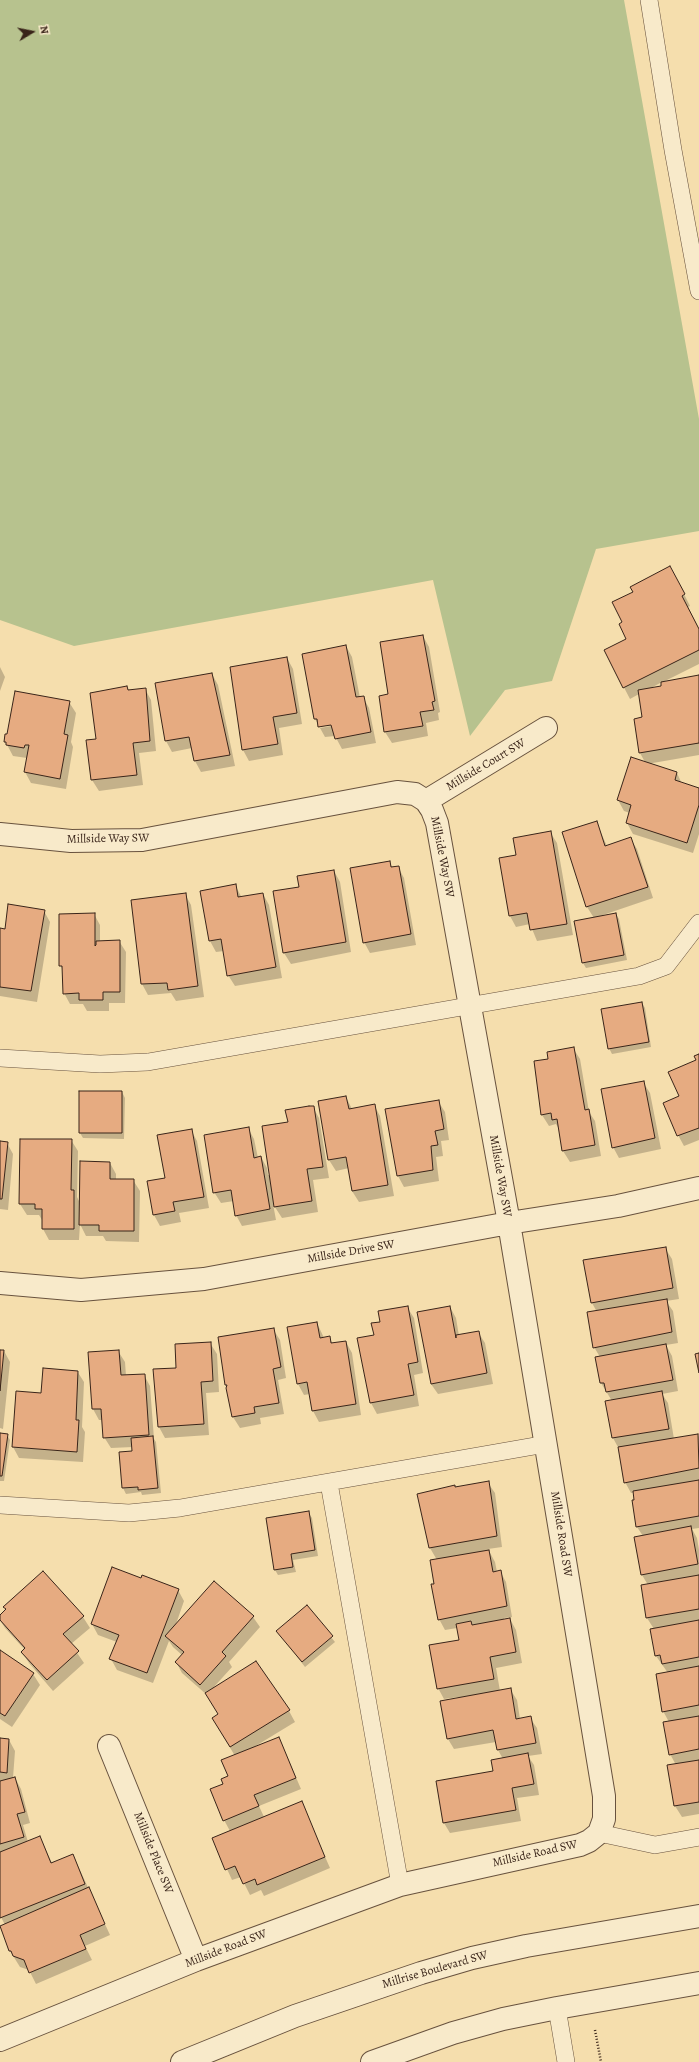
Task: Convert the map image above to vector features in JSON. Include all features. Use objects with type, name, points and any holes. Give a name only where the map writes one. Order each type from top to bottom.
[{"type":"street","name":"Millside Court SW","points":[[426,801],[546,728]]},
{"type":"street","name":"Millside Way SW","points":[[0,834],[71,841],[142,840],[397,792],[416,794],[426,801],[432,810],[437,823],[509,1223]]},
{"type":"street","name":"Millside Drive SW","points":[[0,1283],[80,1290],[204,1279],[509,1223],[618,1206],[699,1188]]},
{"type":"street","name":"Millside Road SW","points":[[0,2040],[196,1960],[400,1885],[580,1845],[589,1841],[599,1833],[604,1819],[604,1796],[509,1223]]},
{"type":"street","name":"Millside Place SW","points":[[109,1746],[196,1960]]},
{"type":"street","name":"Millrise Boulevard SW","points":[[182,2062],[295,2016],[421,1972],[526,1946],[699,1916]]},
{"type":"street","points":[[372,2062],[453,2032],[557,2008],[699,1983]]},
{"type":"lane","points":[[649,0],[673,150],[699,291]]},
{"type":"lane","points":[[0,1058],[100,1064],[148,1062],[639,976],[666,966],[699,923]]},
{"type":"lane","points":[[0,1505],[129,1513],[180,1508],[546,1444]]},
{"type":"lane","points":[[328,1483],[400,1885]]},
{"type":"lane","points":[[599,1833],[655,1845],[699,1837]]},
{"type":"lane","points":[[557,2008],[566,2062]]},
{"type":"green space","points":[[0,0],[624,0],[699,419],[699,531],[596,549],[552,681],[505,690],[470,736],[433,580],[74,646],[0,620]]},
{"type":"building","points":[[670,566],[685,594],[682,596],[699,629],[699,650],[623,688],[604,650],[626,639],[619,624],[622,622],[612,602],[633,592],[630,587]]},
{"type":"building","points":[[423,635],[435,701],[432,702],[434,710],[420,712],[423,726],[384,732],[379,696],[388,694],[380,642]]},
{"type":"building","points":[[346,645],[356,697],[364,696],[371,732],[335,739],[331,725],[318,727],[317,719],[314,719],[302,654]]},
{"type":"building","points":[[287,657],[297,713],[273,717],[278,744],[242,750],[230,667]]},
{"type":"building","points":[[212,673],[230,755],[194,761],[189,737],[165,741],[155,683]]},
{"type":"building","points":[[699,675],[699,743],[639,753],[634,719],[642,717],[638,690],[661,686],[661,682]]},
{"type":"building","points":[[127,686],[128,690],[146,688],[150,741],[133,743],[137,775],[91,780],[86,740],[96,739],[90,693]]},
{"type":"building","points":[[15,691],[70,701],[64,734],[68,735],[60,779],[24,772],[29,745],[25,745],[24,748],[6,745],[6,742],[4,742],[5,734],[7,734]]},
{"type":"building","points":[[631,757],[677,772],[675,780],[699,788],[699,805],[687,843],[626,823],[631,805],[617,800]]},
{"type":"building","points":[[597,821],[605,846],[631,837],[648,887],[586,907],[562,832]]},
{"type":"building","points":[[551,831],[567,924],[530,930],[527,913],[509,916],[499,858],[516,855],[513,838]]},
{"type":"building","points":[[390,861],[391,867],[399,866],[411,934],[363,943],[350,868]]},
{"type":"building","points":[[334,870],[346,942],[283,953],[273,891],[299,887],[297,876]]},
{"type":"building","points":[[236,884],[238,897],[263,893],[276,967],[227,976],[221,939],[209,941],[200,891]]},
{"type":"building","points":[[186,893],[198,986],[168,990],[167,983],[141,984],[131,900]]},
{"type":"building","points":[[8,904],[45,910],[31,991],[0,987],[0,928],[5,929]]},
{"type":"building","points":[[95,913],[95,946],[96,941],[120,940],[120,992],[103,992],[103,1000],[79,1000],[79,993],[63,994],[62,966],[59,966],[59,914]]},
{"type":"building","points":[[616,913],[624,955],[582,963],[574,921]]},
{"type":"building","points":[[642,1002],[649,1042],[608,1049],[601,1009]]},
{"type":"building","points":[[574,1047],[585,1110],[589,1109],[595,1145],[562,1151],[557,1119],[552,1120],[551,1113],[541,1115],[534,1061],[548,1059],[547,1052]]},
{"type":"building","points":[[699,1054],[699,1128],[677,1136],[663,1103],[679,1096],[668,1072],[696,1060],[694,1056]]},
{"type":"building","points":[[644,1081],[655,1138],[612,1148],[601,1089]]},
{"type":"building","points":[[79,1091],[122,1091],[122,1133],[79,1133]]},
{"type":"building","points":[[346,1096],[349,1109],[375,1104],[388,1185],[352,1191],[346,1157],[328,1160],[318,1101]]},
{"type":"building","points":[[439,1100],[444,1129],[435,1131],[438,1145],[431,1146],[433,1170],[397,1176],[385,1109]]},
{"type":"building","points":[[314,1106],[323,1167],[307,1169],[312,1201],[274,1207],[262,1126],[288,1122],[285,1110]]},
{"type":"building","points":[[249,1127],[254,1158],[261,1156],[270,1209],[235,1216],[231,1190],[213,1193],[204,1135]]},
{"type":"building","points":[[192,1129],[204,1197],[173,1202],[175,1211],[153,1215],[147,1181],[165,1178],[157,1135]]},
{"type":"building","points":[[20,1139],[72,1139],[71,1190],[74,1190],[74,1229],[42,1229],[42,1209],[35,1209],[35,1204],[19,1204]]},
{"type":"building","points":[[0,1141],[8,1142],[2,1199],[0,1199]]},
{"type":"building","points":[[80,1161],[110,1162],[110,1179],[134,1179],[134,1231],[99,1231],[99,1225],[79,1225]]},
{"type":"building","points":[[666,1247],[673,1288],[591,1303],[583,1260]]},
{"type":"building","points":[[667,1299],[672,1332],[593,1348],[587,1312]]},
{"type":"building","points":[[408,1306],[418,1362],[408,1364],[414,1395],[370,1403],[357,1338],[374,1335],[371,1323],[380,1322],[378,1311]]},
{"type":"building","points":[[450,1306],[456,1338],[456,1335],[479,1331],[487,1373],[431,1384],[417,1312]]},
{"type":"building","points":[[317,1322],[320,1338],[330,1336],[331,1343],[346,1341],[356,1404],[312,1411],[307,1382],[297,1384],[287,1327]]},
{"type":"building","points":[[274,1328],[281,1367],[273,1369],[279,1403],[254,1407],[255,1413],[232,1417],[226,1388],[227,1385],[225,1385],[218,1337]]},
{"type":"building","points":[[211,1342],[213,1381],[201,1382],[204,1424],[158,1427],[153,1369],[176,1368],[175,1344]]},
{"type":"building","points":[[666,1344],[673,1380],[606,1392],[604,1383],[600,1383],[595,1357]]},
{"type":"building","points":[[0,1350],[4,1350],[0,1391]]},
{"type":"building","points":[[119,1350],[121,1375],[145,1374],[149,1435],[103,1438],[101,1409],[92,1409],[88,1352]]},
{"type":"building","points":[[699,1353],[699,1373],[695,1354]]},
{"type":"building","points":[[43,1368],[78,1371],[76,1420],[79,1420],[77,1452],[12,1447],[16,1391],[41,1393]]},
{"type":"building","points":[[662,1391],[669,1429],[612,1438],[605,1401]]},
{"type":"building","points":[[0,1433],[8,1434],[2,1476],[0,1476]]},
{"type":"building","points":[[698,1434],[699,1468],[624,1483],[618,1447]]},
{"type":"building","points":[[153,1436],[158,1488],[138,1490],[138,1487],[122,1488],[119,1452],[132,1451],[131,1438]]},
{"type":"building","points":[[699,1480],[699,1516],[636,1527],[632,1500],[634,1500],[633,1491]]},
{"type":"building","points":[[489,1481],[497,1536],[429,1548],[417,1494],[455,1485],[455,1487]]},
{"type":"building","points":[[309,1511],[315,1550],[291,1554],[293,1567],[274,1570],[266,1518]]},
{"type":"building","points":[[691,1526],[698,1564],[641,1575],[634,1537]]},
{"type":"building","points":[[489,1550],[493,1572],[501,1570],[507,1606],[438,1620],[431,1584],[434,1584],[430,1560]]},
{"type":"building","points":[[112,1567],[141,1578],[142,1575],[179,1589],[147,1673],[109,1659],[119,1635],[91,1624]]},
{"type":"building","points":[[43,1571],[84,1616],[63,1634],[79,1651],[47,1680],[21,1652],[25,1648],[0,1620],[0,1615],[6,1609],[3,1607]]},
{"type":"building","points":[[699,1575],[699,1609],[646,1618],[641,1585]]},
{"type":"building","points":[[214,1581],[254,1616],[222,1652],[226,1656],[200,1685],[175,1662],[184,1652],[165,1636]]},
{"type":"building","points":[[307,1605],[333,1636],[302,1662],[276,1631]]},
{"type":"building","points":[[510,1618],[516,1652],[490,1657],[494,1679],[437,1689],[429,1645],[459,1640],[456,1624],[471,1621],[472,1625]]},
{"type":"building","points":[[699,1620],[699,1657],[662,1664],[660,1655],[655,1656],[650,1629]]},
{"type":"building","points":[[0,1650],[34,1673],[5,1716],[0,1713]]},
{"type":"building","points":[[256,1661],[290,1710],[230,1747],[212,1718],[218,1714],[205,1693]]},
{"type":"building","points":[[699,1666],[699,1705],[662,1712],[656,1674]]},
{"type":"building","points":[[511,1688],[516,1719],[531,1716],[536,1743],[497,1750],[493,1730],[447,1739],[440,1701]]},
{"type":"building","points":[[699,1716],[699,1749],[669,1755],[663,1722]]},
{"type":"building","points":[[279,1737],[296,1778],[254,1795],[259,1806],[223,1821],[210,1789],[223,1784],[221,1779],[228,1776],[221,1760]]},
{"type":"building","points":[[0,1738],[9,1739],[7,1773],[0,1772]]},
{"type":"building","points":[[528,1753],[534,1784],[512,1788],[516,1810],[443,1823],[436,1781],[493,1771],[491,1760]]},
{"type":"building","points":[[699,1760],[699,1802],[674,1806],[667,1765]]},
{"type":"building","points":[[15,1777],[25,1812],[17,1814],[24,1837],[0,1844],[0,1781]]},
{"type":"building","points":[[302,1801],[325,1857],[257,1885],[255,1879],[243,1884],[235,1866],[225,1870],[212,1838]]},
{"type":"building","points":[[40,1836],[51,1863],[73,1854],[85,1884],[0,1918],[0,1852]]},
{"type":"building","points":[[89,1887],[105,1924],[80,1935],[86,1949],[29,1973],[24,1960],[13,1956],[11,1951],[9,1951],[0,1926]]}]
